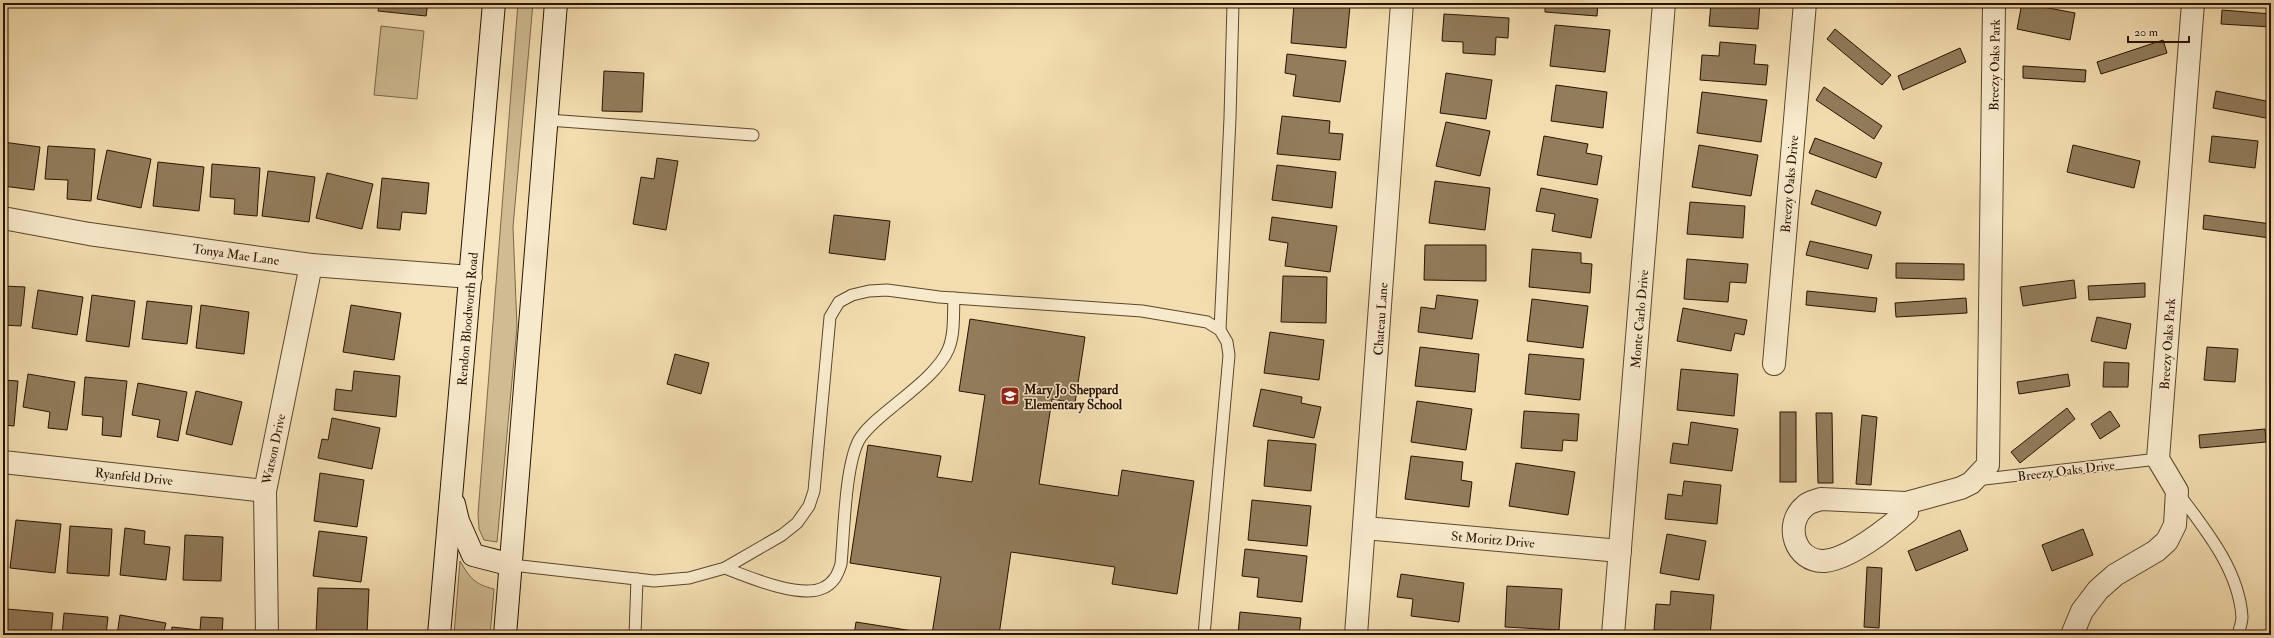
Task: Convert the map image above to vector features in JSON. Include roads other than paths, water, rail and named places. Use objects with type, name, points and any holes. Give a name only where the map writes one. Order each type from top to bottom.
[{"type":"street","name":"Rendon Bloodworth Road","points":[[439,635],[450,491],[471,277],[494,3]]},
{"type":"street","points":[[505,635],[548,120],[556,3]]},
{"type":"street","name":"Chateau Lane","points":[[1356,635],[1365,528],[1402,3]]},
{"type":"street","name":"Monte Carlo Drive","points":[[1613,635],[1664,3]]},
{"type":"street","name":"Breezy Oaks Drive","points":[[1774,364],[1805,3]]},
{"type":"street","name":"Breezy Oaks Park","points":[[1906,503],[1907,512],[1890,526],[1838,557],[1824,561],[1806,557],[1799,550],[1794,540],[1795,519],[1804,506],[1812,502],[1821,499],[1906,503],[1961,488],[1974,481],[1988,465],[1994,3]]},
{"type":"street","name":"Breezy Oaks Park","points":[[2158,459],[2193,3]]},
{"type":"street","name":"Tonya Mae Lane","points":[[3,218],[89,234],[311,265],[471,277]]},
{"type":"street","name":"Watson Drive","points":[[267,635],[265,491],[311,265]]},
{"type":"street","points":[[2072,635],[2082,611],[2098,590],[2115,575],[2156,551],[2167,541],[2176,524],[2177,492],[2158,459]]},
{"type":"street","name":"Ryanfeld Drive","points":[[3,462],[265,491]]},
{"type":"street","points":[[450,491],[458,521],[473,555],[512,565]]},
{"type":"street","name":"St Moritz Drive","points":[[1365,528],[1620,551]]},
{"type":"lane","points":[[1220,330],[1230,118],[1233,3]]},
{"type":"lane","points":[[548,120],[753,135]]},
{"type":"lane","points":[[512,565],[654,581],[689,578],[725,568],[782,535],[797,523],[809,506],[814,491],[830,318],[839,302],[852,295],[869,290],[887,290],[954,298],[1142,311],[1194,318],[1208,322],[1220,330],[1227,342],[1229,355],[1204,635]]},
{"type":"lane","points":[[725,568],[781,588],[816,591],[832,582],[838,574],[841,564],[850,472],[859,440],[876,420],[913,390],[942,361],[948,349],[952,335],[954,298]]},
{"type":"lane","name":"Breezy Oaks Drive","points":[[1974,481],[2158,459]]},
{"type":"lane","points":[[2177,492],[2207,532],[2224,561],[2236,590],[2242,618],[2238,635]]},
{"type":"lane","points":[[635,635],[637,579]]},
{"type":"place","name":"Mary Jo Sheppard Elementary School","points":[[1010,396]]}]
